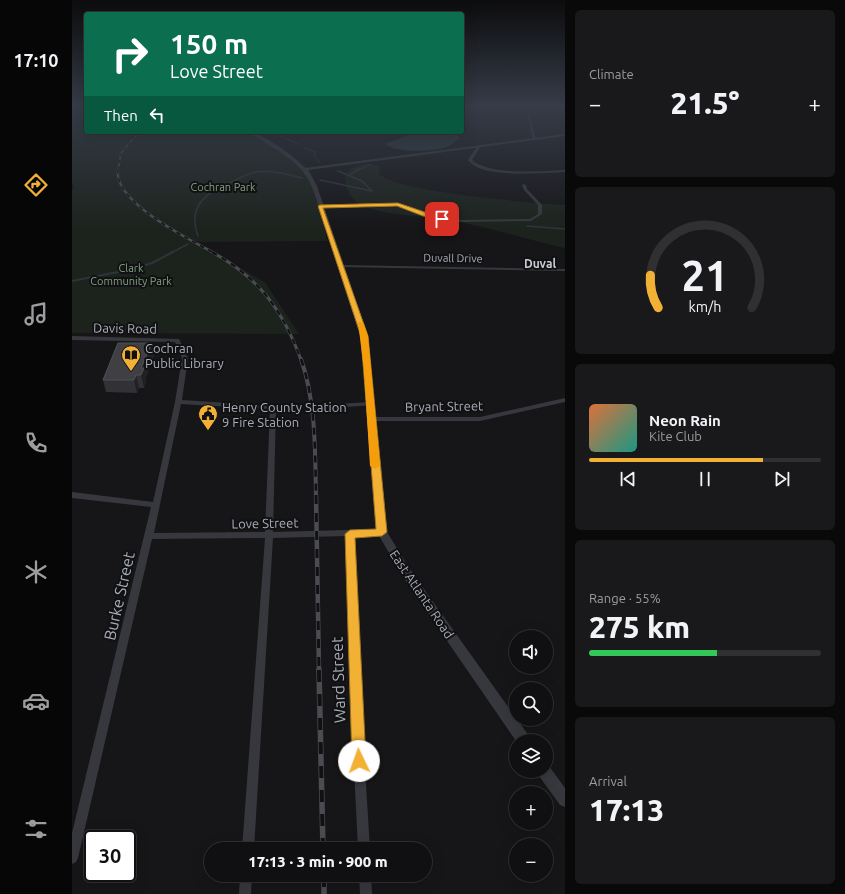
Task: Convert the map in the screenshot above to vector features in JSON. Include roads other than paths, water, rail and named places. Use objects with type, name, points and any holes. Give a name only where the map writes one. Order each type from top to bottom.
[{"type":"street","name":"East Atlanta Road","points":[[275,147],[294,158],[306,169],[317,191],[320,206],[364,336],[371,404],[370,419],[382,532],[405,571],[519,734]]},
{"type":"street","points":[[306,169],[475,147]]},
{"type":"street","points":[[479,147],[470,160],[475,166],[480,168],[499,171],[565,171]]},
{"type":"street","points":[[320,206],[384,204],[404,206],[425,215],[442,219],[506,221],[531,220],[540,214],[540,205],[525,189],[524,185]]},
{"type":"street","name":"Duvall Drive","points":[[341,266],[565,270]]},
{"type":"street","name":"Davis Road","points":[[72,338],[178,340]]},
{"type":"street","name":"Burke Street","points":[[72,858],[149,536],[178,402],[185,358],[178,340]]},
{"type":"street","name":"Bryant Street","points":[[370,419],[480,419],[565,400]]},
{"type":"street","points":[[178,402],[273,407],[269,535],[248,842]]},
{"type":"street","points":[[319,407],[371,404]]},
{"type":"street","points":[[72,495],[156,505]]},
{"type":"street","name":"Love Street","points":[[149,536],[350,534],[382,532]]},
{"type":"street","name":"Ward Street","points":[[350,534],[355,687],[364,842]]},
{"type":"street","points":[[549,778],[565,800]]},
{"type":"street","points":[[245,894],[246,882]]},
{"type":"street","points":[[365,882],[366,894]]},
{"type":"waterway","points":[[304,148],[315,152],[314,156],[320,163]]},
{"type":"waterway","points":[[358,170],[370,165]]},
{"type":"waterway","points":[[351,174],[358,170]]},
{"type":"waterway","points":[[320,180],[372,191],[362,181],[338,171]]},
{"type":"waterway","points":[[198,236],[195,225],[195,215],[198,207],[202,200],[217,189],[246,175],[256,172],[273,172],[302,178]]},
{"type":"waterway","points":[[527,226],[565,229]]},
{"type":"waterway","points":[[171,253],[188,244]]},
{"type":"waterway","points":[[135,268],[152,263],[173,252]]},
{"type":"waterway","points":[[72,281],[123,271]]},
{"type":"railway","points":[[118,170],[121,153],[126,147]]},
{"type":"railway","points":[[118,170],[119,182],[127,194],[140,207],[188,239],[214,253]]},
{"type":"railway","points":[[212,252],[229,262],[243,273],[256,284],[267,297],[286,326],[301,360]]},
{"type":"railway","points":[[301,359],[310,392],[314,426],[316,496]]},
{"type":"railway","points":[[316,495],[319,671]]},
{"type":"railway","points":[[319,670],[323,842]]},
{"type":"railway","points":[[324,882],[324,894]]},
{"type":"place","name":"Cochran Public Library","points":[[131,372]]},
{"type":"place","name":"Henry County Station 9 Fire Station","points":[[208,431]]},
{"type":"district","name":"Duval","points":[[540,264]]},
{"type":"park label","name":"Cochran Park","points":[[223,187]]},
{"type":"park label","name":"Clark Community Park","points":[[131,274]]}]
